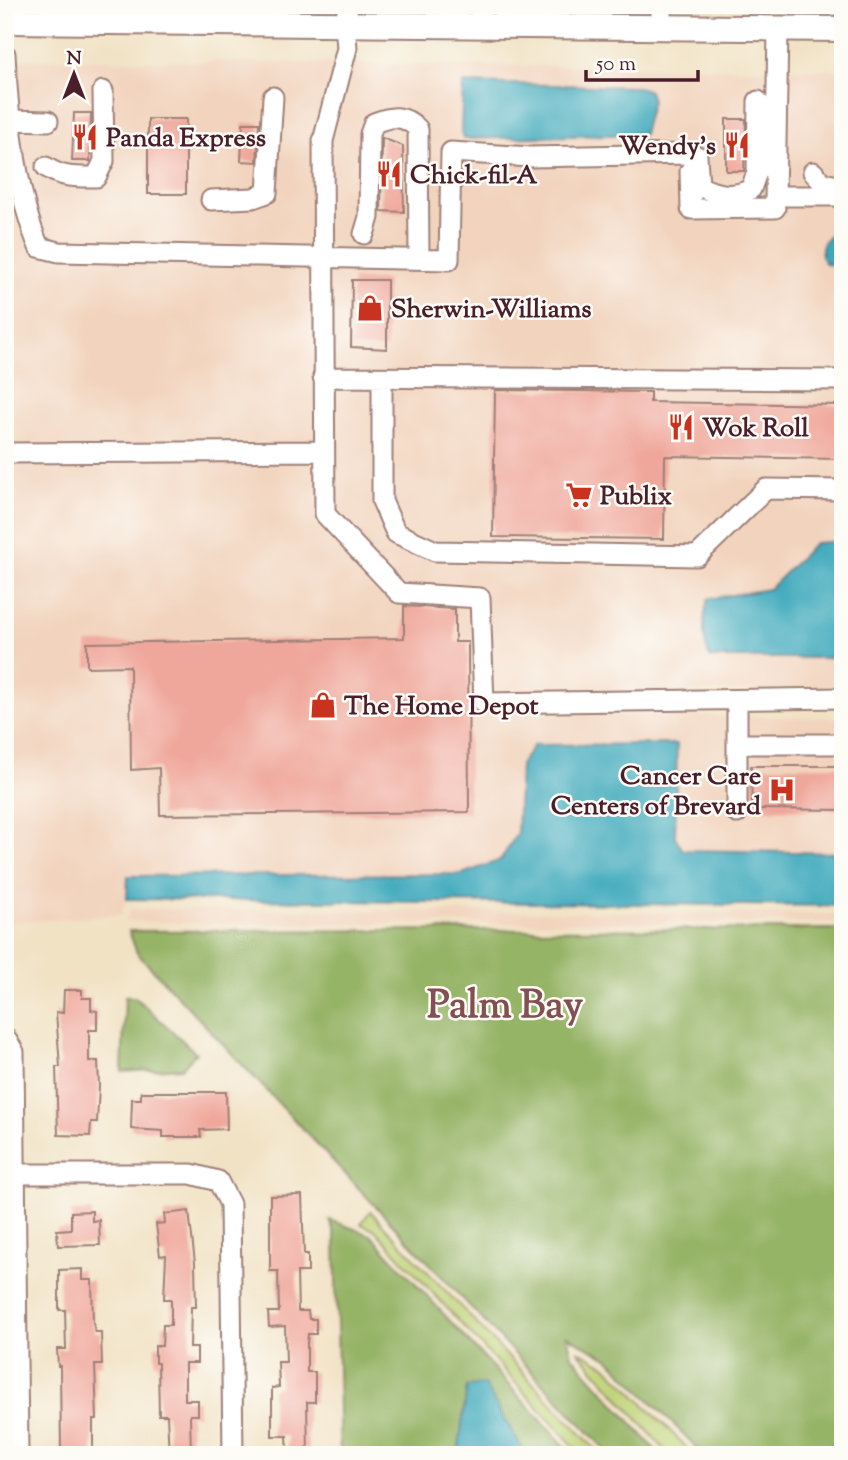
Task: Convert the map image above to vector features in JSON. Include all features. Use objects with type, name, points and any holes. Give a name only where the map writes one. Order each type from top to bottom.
[{"type":"main road","points":[[5,21],[151,14],[661,16],[778,29],[843,29]]},
{"type":"street","points":[[347,15],[347,48],[323,141],[325,514],[399,593],[480,598],[484,703],[843,698]]},
{"type":"street","points":[[775,201],[778,29]]},
{"type":"street","points":[[5,54],[10,120],[31,228],[39,247],[60,252],[323,255],[449,260],[451,152],[530,157],[689,154],[697,156],[699,186],[714,194],[739,195],[751,189],[757,172],[758,101]]},
{"type":"street","points":[[46,167],[56,174],[96,177],[104,161],[103,91]]},
{"type":"street","points":[[211,200],[253,198],[267,193],[273,97]]},
{"type":"street","points":[[364,233],[369,217],[370,134],[374,123],[387,118],[416,141],[419,258]]},
{"type":"street","points":[[10,120],[48,121]]},
{"type":"street","points":[[689,154],[691,209],[843,196]]},
{"type":"street","points":[[813,172],[823,183],[843,187]]},
{"type":"street","points":[[323,377],[843,380]]},
{"type":"street","points":[[382,378],[382,501],[396,534],[435,551],[697,556],[766,489],[843,490]]},
{"type":"street","points":[[5,453],[324,451]]},
{"type":"street","points":[[737,700],[737,813]]},
{"type":"street","points":[[737,744],[843,744]]},
{"type":"street","points":[[5,1037],[14,1052],[11,1174],[18,1455]]},
{"type":"street","points":[[11,1174],[191,1174],[218,1181],[230,1204],[233,1455]]},
{"type":"shaded area","points":[[5,59],[843,70],[843,689],[528,694],[525,713],[843,718],[843,853],[683,850],[675,837],[677,744],[520,765],[517,832],[501,860],[462,874],[128,876],[127,899],[121,915],[5,923]]},
{"type":"shaded area","points":[[131,909],[843,914],[843,922],[207,924],[125,921]]},
{"type":"green space","points":[[843,929],[843,1455],[704,1455],[608,1358],[567,1336],[572,1356],[660,1455],[610,1455],[137,953],[129,931]]},
{"type":"green space","points":[[125,997],[135,997],[196,1053],[182,1068],[122,1072]]},
{"type":"green space","points":[[370,1211],[601,1455],[582,1455],[375,1230],[361,1224]]},
{"type":"green space","points":[[330,1220],[371,1235],[573,1455],[526,1455],[511,1432],[467,1387],[458,1455],[340,1455],[335,1237]]},
{"type":"green space","points":[[577,1350],[605,1365],[694,1455],[669,1455]]},
{"type":"water","points":[[463,83],[639,87],[649,91],[652,100],[643,134],[463,139]]},
{"type":"water","points":[[843,232],[843,266],[826,264],[821,256],[823,242],[834,233]]},
{"type":"water","points":[[843,541],[843,658],[710,658],[704,629],[708,599],[769,589],[815,543]]},
{"type":"water","points":[[677,744],[675,837],[683,850],[843,853],[843,906],[127,899],[128,876],[462,874],[501,860],[517,833],[520,765],[534,745]]},
{"type":"water","points":[[484,1384],[526,1455],[458,1455],[467,1387]]},
{"type":"building","name":"Panda Express","points":[[74,113],[91,113],[90,161],[72,161]]},
{"type":"building","points":[[148,119],[186,119],[186,194],[148,194]]},
{"type":"building","name":"Wendy's","points":[[726,119],[746,119],[744,171],[726,171]]},
{"type":"building","points":[[243,123],[259,123],[257,162],[241,161]]},
{"type":"building","name":"Chick-fil-A","points":[[382,138],[403,146],[404,212],[381,211]]},
{"type":"building","points":[[352,280],[387,280],[387,349],[351,347]]},
{"type":"building","name":"Publix","points":[[495,390],[650,392],[650,402],[843,405],[843,459],[665,456],[664,539],[493,537]]},
{"type":"building","name":"The Home Depot","points":[[404,606],[455,609],[455,642],[468,642],[469,812],[160,815],[159,768],[131,770],[130,666],[87,667],[87,643],[404,638]]},
{"type":"building","points":[[751,766],[843,766],[843,810],[752,809]]},
{"type":"building","points":[[64,990],[82,990],[82,998],[91,998],[91,1010],[97,1011],[97,1030],[89,1030],[89,1061],[98,1061],[99,1086],[97,1122],[91,1122],[90,1136],[58,1135],[56,1067],[60,1067],[56,1012],[63,1013]]},
{"type":"building","points":[[141,1092],[226,1092],[227,1129],[200,1130],[201,1137],[163,1137],[163,1131],[131,1129],[132,1099],[141,1099]]},
{"type":"building","points":[[302,1195],[304,1254],[308,1254],[308,1272],[297,1272],[298,1311],[308,1311],[309,1319],[316,1319],[316,1334],[308,1334],[307,1343],[307,1372],[315,1372],[315,1402],[307,1402],[308,1455],[288,1455],[287,1436],[272,1436],[272,1388],[279,1387],[278,1362],[286,1362],[285,1326],[269,1327],[268,1312],[279,1312],[278,1271],[270,1271],[270,1196]]},
{"type":"building","points":[[92,1211],[92,1221],[99,1220],[100,1245],[58,1246],[57,1230],[71,1229],[71,1212]]},
{"type":"building","points":[[189,1211],[195,1263],[196,1307],[191,1307],[190,1348],[197,1348],[197,1363],[185,1363],[185,1400],[198,1400],[198,1415],[190,1415],[191,1455],[169,1455],[167,1415],[159,1415],[155,1346],[162,1346],[163,1325],[171,1325],[171,1299],[164,1299],[166,1255],[160,1256],[156,1224],[165,1223],[164,1214]]},
{"type":"building","points":[[82,1269],[82,1280],[92,1280],[93,1322],[95,1332],[101,1332],[102,1365],[95,1365],[97,1419],[93,1419],[93,1455],[71,1455],[61,1452],[60,1366],[57,1349],[66,1349],[65,1310],[59,1310],[59,1270]]},
{"type":"place","name":"Panda Express","points":[[85,137]]},
{"type":"place","name":"Wendy's","points":[[737,145]]},
{"type":"place","name":"Chick-fil-A","points":[[389,174]]},
{"type":"place","name":"Sherwin-Williams","points":[[370,308]]},
{"type":"place","name":"Wok Roll","points":[[681,427]]},
{"type":"place","name":"Publix","points":[[579,495]]},
{"type":"place","name":"The Home Depot","points":[[323,705]]},
{"type":"place","name":"Cancer Care Centers of Brevard","points":[[782,790]]},
{"type":"district","name":"Palm Bay","points":[[505,1003]]}]
